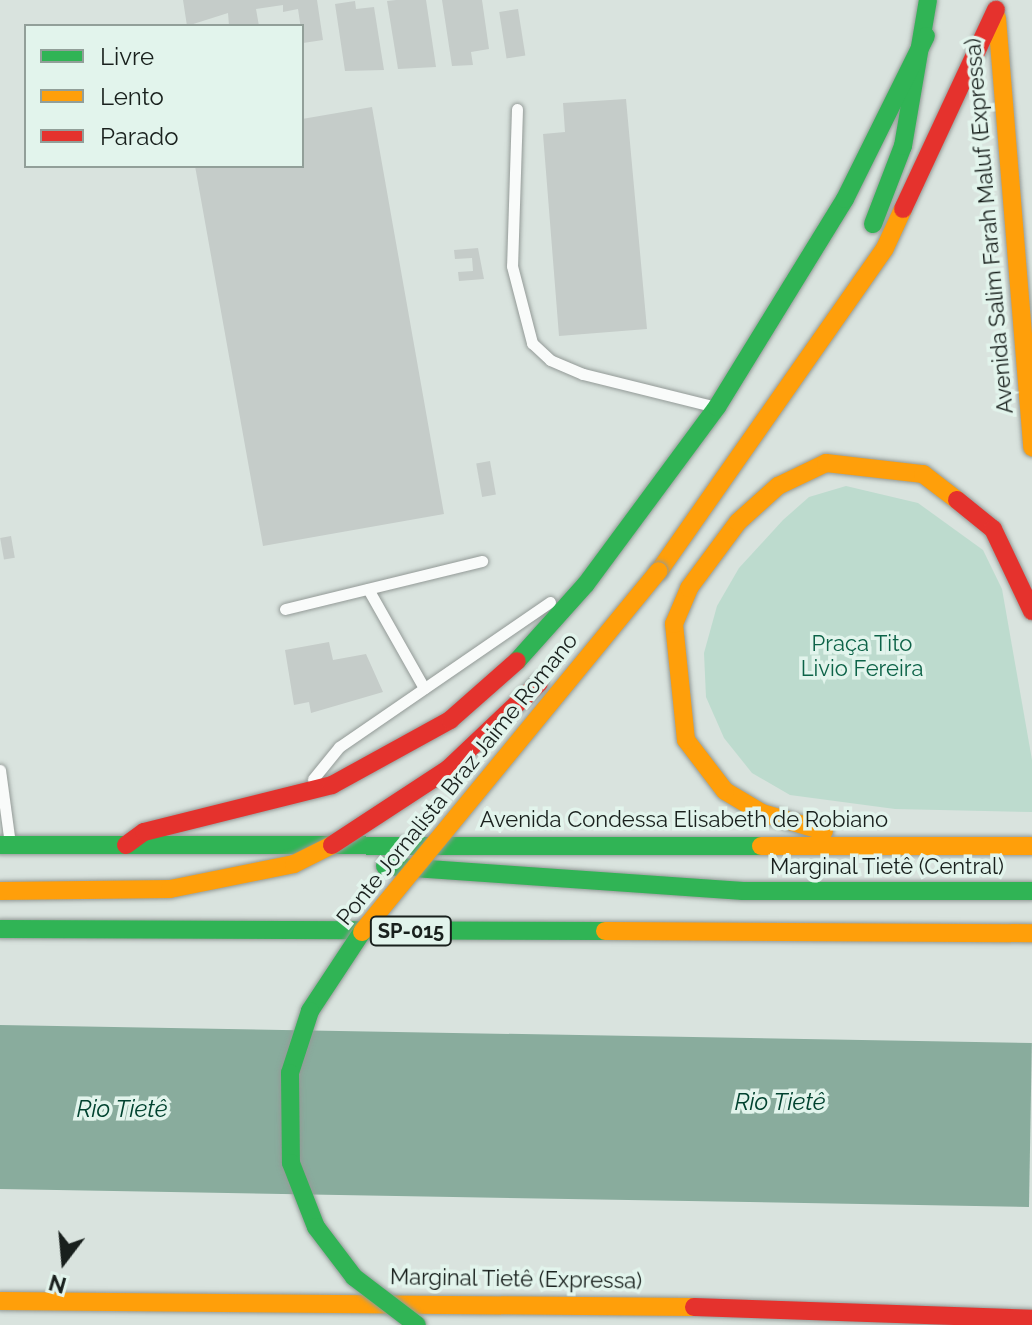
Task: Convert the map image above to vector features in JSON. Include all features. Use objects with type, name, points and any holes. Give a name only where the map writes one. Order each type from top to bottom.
[{"type":"highway","points":[[833,325],[903,146],[926,36],[928,0]]},
{"type":"highway","points":[[833,325],[931,161],[996,5]]},
{"type":"highway","name":"Avenida Salim Farah Maluf (Expressa)","points":[[996,5],[1032,448]]},
{"type":"highway","points":[[126,845],[144,832],[306,792],[389,758],[450,720],[509,670],[586,584],[717,407],[845,199],[926,36]]},
{"type":"highway","name":"Ponte Jornalista Braz Jaime Romano","points":[[417,1325],[354,1277],[316,1227],[291,1163],[290,1073],[310,1011],[351,946],[659,571],[833,325]]},
{"type":"highway","points":[[866,844],[762,813],[705,770],[686,740],[672,663],[674,624],[689,588],[738,522],[778,486],[826,463],[867,463],[923,474],[972,506],[1006,546],[1032,611]]},
{"type":"highway","points":[[0,891],[219,883],[323,852],[448,769],[659,571]]},
{"type":"highway","points":[[258,844],[282,858],[743,891]]},
{"type":"highway","name":"Avenida Condessa Elisabeth de Robiano","points":[[5,845],[1032,846]]},
{"type":"highway","points":[[646,906],[693,906],[743,891]]},
{"type":"highway","name":"Marginal Tietê (Central)","points":[[743,891],[1032,891]]},
{"type":"highway","name":"SP-015","points":[[204,930],[251,913],[414,908]]},
{"type":"highway","name":"SP-015","points":[[0,929],[1032,933]]},
{"type":"highway","name":"Marginal Tietê (Expressa)","points":[[0,1301],[528,1301],[1032,1319]]},
{"type":"lane","points":[[517,109],[512,266],[532,343],[550,360],[583,374],[717,407]]},
{"type":"lane","points":[[285,609],[482,561]]},
{"type":"lane","points":[[306,792],[325,759],[522,615],[586,584]]},
{"type":"lane","points":[[368,589],[424,688]]},
{"type":"lane","points":[[0,770],[5,845]]},
{"type":"green space","name":"Praça Tito Livio Fereira","points":[[846,486],[918,503],[983,550],[1002,589],[1032,760],[1032,812],[895,809],[790,795],[752,773],[724,738],[706,697],[704,653],[717,606],[739,568],[783,520],[809,497]]},
{"type":"water","name":"Rio Tietê","points":[[0,1025],[1032,1043],[1029,1207],[0,1189]]},
{"type":"building","points":[[183,0],[317,0],[323,40],[304,43],[304,24],[300,24],[298,9],[283,12],[283,5],[256,9],[259,24],[229,24],[228,13],[187,24]]},
{"type":"building","points":[[426,0],[436,67],[398,69],[387,1]]},
{"type":"building","points":[[442,0],[482,0],[489,49],[471,52],[473,65],[452,66]]},
{"type":"building","points":[[355,1],[356,9],[374,7],[384,70],[345,71],[335,4]]},
{"type":"building","points":[[518,9],[525,55],[507,58],[499,12]]},
{"type":"building","points":[[626,99],[647,329],[559,336],[543,134],[565,132],[563,103]]},
{"type":"building","points":[[372,107],[444,514],[263,546],[195,168],[304,168],[304,119]]},
{"type":"building","points":[[478,248],[484,279],[459,281],[458,272],[473,271],[472,258],[455,259],[454,250]]},
{"type":"building","points":[[490,461],[496,494],[482,497],[476,463]]},
{"type":"building","points":[[11,536],[15,558],[4,560],[0,538]]},
{"type":"building","points":[[329,642],[333,660],[366,654],[383,692],[311,713],[309,702],[294,705],[285,650]]},
{"type":"traffic: fast","points":[[873,224],[903,146],[928,0]]},
{"type":"traffic: fast","points":[[517,661],[586,584],[717,407],[845,199],[926,36]]},
{"type":"traffic: fast","points":[[0,845],[761,846]]},
{"type":"traffic: fast","points":[[385,866],[743,891],[1032,891]]},
{"type":"traffic: fast","points":[[0,929],[605,931]]},
{"type":"traffic: fast","points":[[362,932],[310,1011],[290,1073],[291,1163],[316,1227],[354,1277],[417,1325]]},
{"type":"traffic: slow","points":[[997,18],[1032,448]]},
{"type":"traffic: slow","points":[[659,571],[885,248],[903,209]]},
{"type":"traffic: slow","points":[[824,831],[762,813],[725,791],[686,740],[674,624],[689,588],[738,522],[778,486],[826,463],[923,474],[957,500]]},
{"type":"traffic: slow","points":[[362,932],[659,571]]},
{"type":"traffic: slow","points":[[0,891],[170,889],[294,864],[332,845]]},
{"type":"traffic: slow","points":[[761,846],[1032,846]]},
{"type":"traffic: slow","points":[[605,931],[1032,933]]},
{"type":"traffic: slow","points":[[0,1301],[694,1307]]},
{"type":"traffic: jam","points":[[903,209],[996,10]]},
{"type":"traffic: jam","points":[[957,500],[993,529],[1032,611]]},
{"type":"traffic: jam","points":[[126,845],[144,832],[332,785],[450,720],[517,661]]},
{"type":"traffic: jam","points":[[332,845],[448,769],[539,683]]},
{"type":"traffic: jam","points":[[694,1307],[1032,1319]]}]
